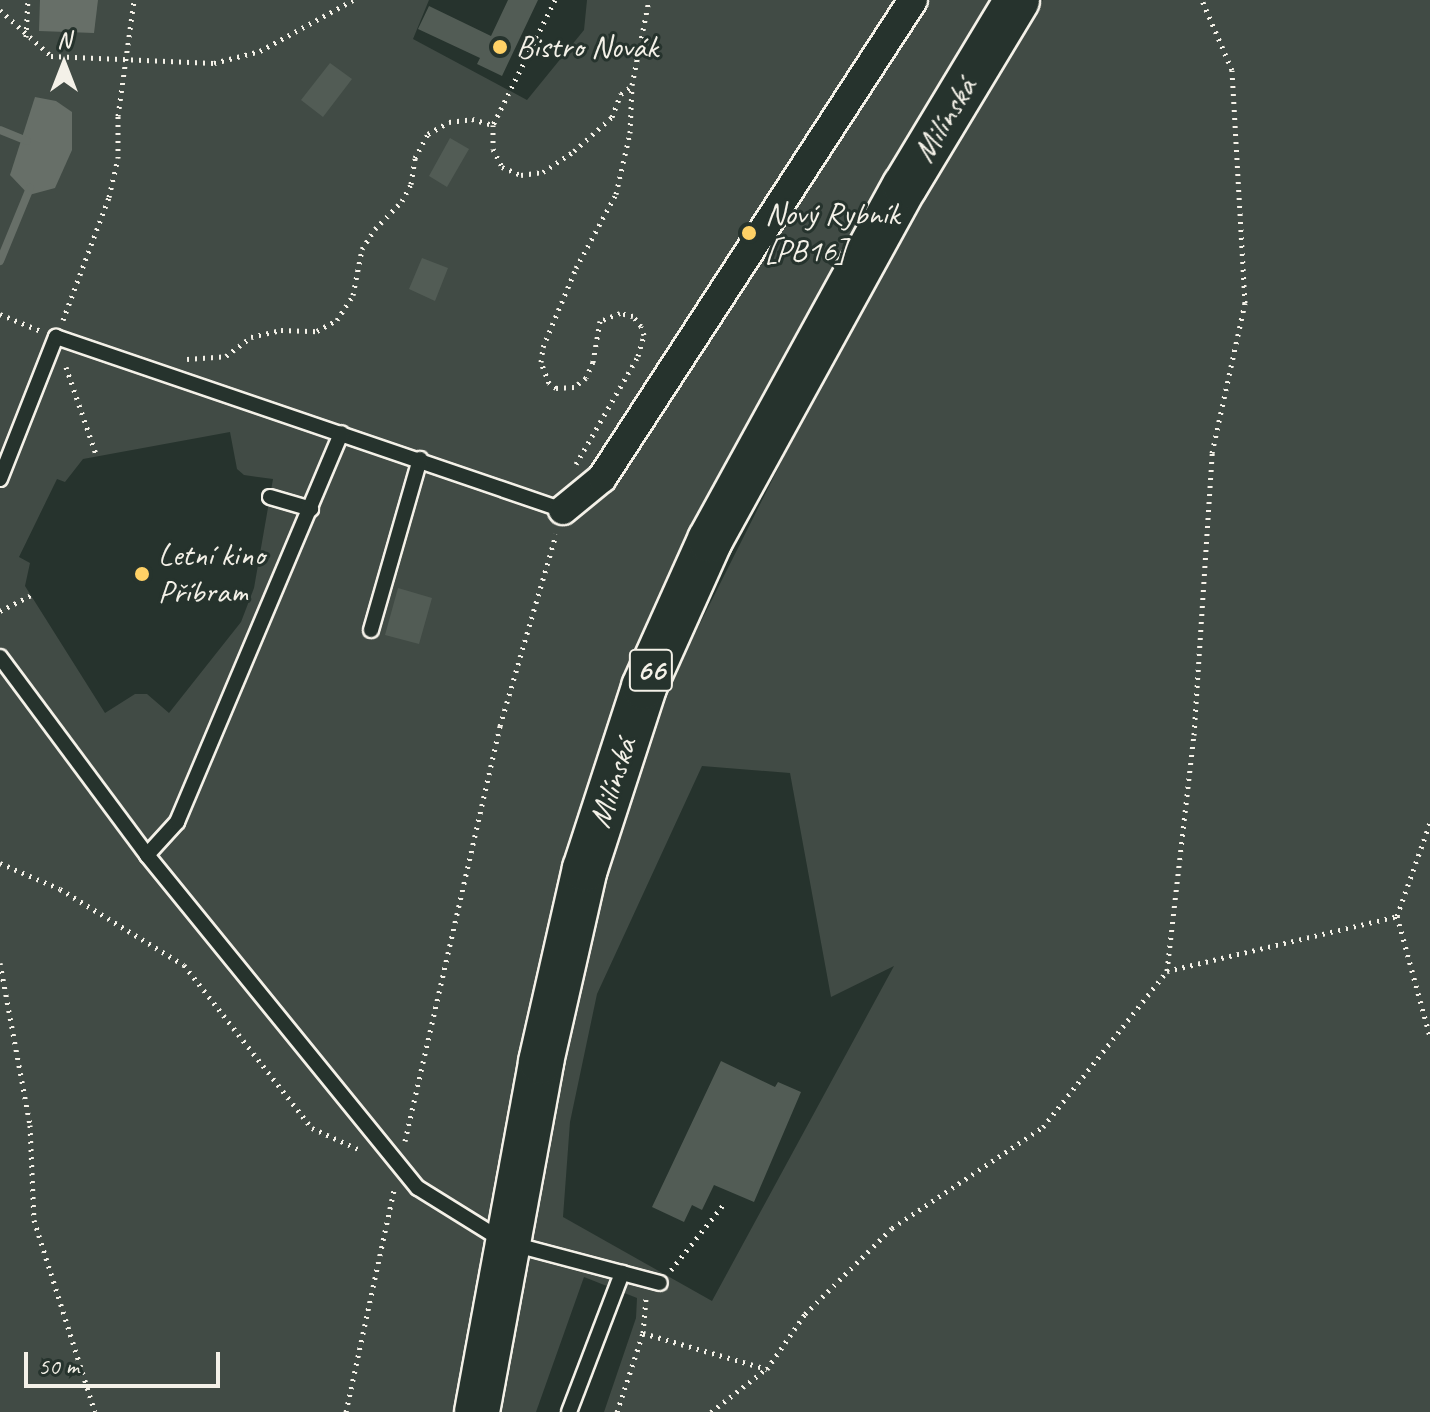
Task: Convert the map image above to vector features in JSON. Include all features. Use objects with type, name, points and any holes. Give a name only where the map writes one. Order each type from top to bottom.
[{"type":"main road","name":"Milínská","points":[[477,1412],[505,1242],[585,869],[644,687],[710,540],[905,186],[1017,0]]},
{"type":"street","points":[[563,510],[602,478],[913,0]]},
{"type":"lane","points":[[0,479],[56,337],[563,510]]},
{"type":"lane","points":[[147,855],[177,822],[341,433]]},
{"type":"lane","points":[[371,630],[420,459]]},
{"type":"lane","points":[[270,497],[311,509]]},
{"type":"lane","points":[[0,657],[147,855],[418,1188],[505,1242],[654,1282]]},
{"type":"lane","points":[[569,1412],[622,1273]]},
{"type":"path","points":[[26,37],[28,0]]},
{"type":"path","points":[[97,457],[56,337],[109,197],[118,158],[124,59],[134,0]]},
{"type":"path","points":[[0,10],[26,37],[51,56],[214,63],[260,51],[353,0]]},
{"type":"path","points":[[555,0],[493,125],[493,149],[502,167],[521,175],[543,172],[574,151],[612,117],[621,94],[632,85]]},
{"type":"path","points":[[346,1412],[500,726],[563,510],[568,477],[638,356],[644,335],[633,316],[610,314],[600,321],[593,362],[586,378],[574,387],[556,388],[544,373],[543,347],[576,268],[616,194],[630,133],[632,85],[649,0]]},
{"type":"path","points":[[711,1412],[767,1369],[805,1314],[892,1228],[1043,1127],[1167,971],[1194,735],[1212,453],[1245,303],[1232,70],[1202,0]]},
{"type":"path","points":[[173,356],[188,359],[226,356],[251,337],[281,330],[317,331],[337,320],[353,295],[362,249],[375,229],[402,201],[411,184],[415,158],[428,134],[449,122],[472,119],[493,125]]},
{"type":"path","points":[[0,314],[56,337]]},
{"type":"path","points":[[0,611],[31,595]]},
{"type":"path","points":[[1430,823],[1397,916],[1430,1037]]},
{"type":"path","points":[[0,863],[60,889],[184,965],[312,1128],[399,1168]]},
{"type":"path","points":[[1167,971],[1397,916]]},
{"type":"path","points":[[0,963],[30,1125],[34,1220],[95,1412]]},
{"type":"path","points":[[617,1412],[643,1333],[654,1282],[723,1205]]},
{"type":"path","points":[[643,1333],[767,1369]]},
{"type":"shaded area","points":[[0,0],[429,0],[413,39],[527,100],[584,30],[587,0],[992,0],[624,679],[564,863],[484,1238],[455,1412],[0,1412]],"holes":[[[230,432],[237,469],[244,475],[273,479],[254,588],[241,622],[169,713],[147,694],[135,694],[105,713],[25,586],[30,563],[19,557],[57,479],[65,482],[83,459]]]},
{"type":"shaded area","points":[[40,0],[98,0],[94,33],[39,31]]},
{"type":"shaded area","points":[[1043,0],[1430,0],[1430,1412],[604,1412],[636,1318],[637,1298],[584,1277],[536,1412],[499,1412],[562,1067],[606,874],[664,695],[812,401],[924,197]],"holes":[[[702,766],[790,773],[831,997],[894,966],[712,1301],[563,1217],[570,1122],[597,994]]]},
{"type":"shaded area","points":[[35,97],[56,101],[72,112],[72,150],[55,188],[29,195],[10,175]]},
{"type":"building","points":[[508,0],[538,0],[502,76],[477,64],[480,58],[418,29],[429,6],[491,36]]},
{"type":"building","points":[[330,63],[352,79],[323,117],[301,100]]},
{"type":"building","points":[[450,138],[469,149],[447,187],[429,176]]},
{"type":"building","points":[[422,258],[448,268],[435,301],[409,289]]},
{"type":"building","points":[[398,588],[432,598],[419,644],[385,635]]},
{"type":"building","points":[[721,1061],[775,1087],[778,1082],[801,1092],[754,1202],[714,1185],[702,1210],[692,1205],[684,1222],[652,1207]]},
{"type":"waterway","points":[[0,130],[27,141]]},
{"type":"waterway","points":[[0,261],[30,188]]},
{"type":"place","name":"Bistro Novák","points":[[500,47]]},
{"type":"place","name":"Nový Rybník [PB16]","points":[[749,233]]},
{"type":"place","name":"Letní kino Příbram","points":[[142,574]]}]
